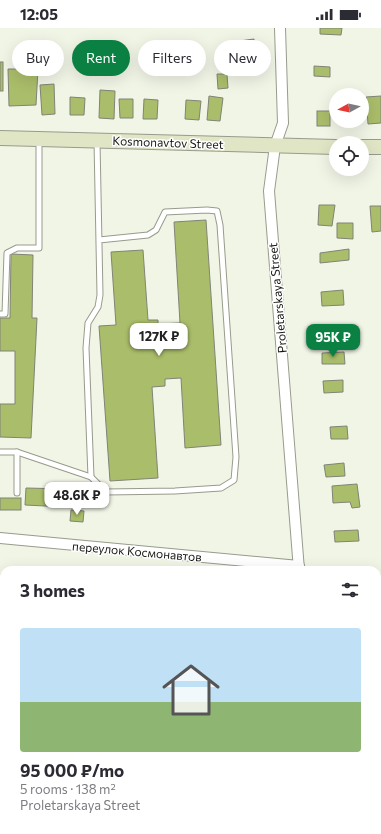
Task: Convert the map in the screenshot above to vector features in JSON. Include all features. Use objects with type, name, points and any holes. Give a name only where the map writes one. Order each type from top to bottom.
[{"type":"street","name":"Proletarskaya Street","points":[[280,28],[283,123],[275,146],[268,192],[299,566]]},
{"type":"street","name":"Kosmonavtov Street","points":[[0,138],[275,146],[329,146]]},
{"type":"street","points":[[369,147],[381,147]]},
{"type":"street","name":"переулок Космонавтов","points":[[0,538],[279,566]]},
{"type":"lane","points":[[0,314],[5,314],[6,253],[17,248],[39,248],[40,138]]},
{"type":"lane","points":[[91,477],[86,348],[88,323],[98,307],[100,295],[97,140]]},
{"type":"lane","points":[[0,452],[17,452],[91,477],[106,492],[175,492],[221,488],[234,480],[236,457],[220,225],[217,212],[207,210],[165,212],[156,230],[148,235],[100,240]]},
{"type":"lane","points":[[17,452],[17,493]]},
{"type":"building","points":[[320,28],[342,28],[341,35],[320,34]]},
{"type":"building","points":[[0,62],[3,62],[3,91],[0,91]]},
{"type":"building","points":[[314,66],[330,67],[330,77],[314,76]]},
{"type":"building","points":[[8,69],[12,69],[12,76],[38,76],[36,105],[9,106]]},
{"type":"building","points":[[217,76],[227,76],[228,88],[218,89]]},
{"type":"building","points":[[54,84],[55,114],[42,115],[40,85]]},
{"type":"building","points":[[100,90],[115,91],[114,119],[99,118]]},
{"type":"building","points":[[209,96],[223,98],[220,121],[207,120]]},
{"type":"building","points":[[381,96],[381,123],[369,124],[369,97]]},
{"type":"building","points":[[70,97],[85,98],[84,115],[70,115]]},
{"type":"building","points":[[119,99],[133,99],[133,118],[120,118]]},
{"type":"building","points":[[144,99],[158,100],[157,119],[143,119]]},
{"type":"building","points":[[186,100],[201,101],[199,120],[185,119]]},
{"type":"building","points":[[317,111],[329,111],[329,126],[317,126]]},
{"type":"building","points":[[319,205],[335,205],[332,226],[318,225]]},
{"type":"building","points":[[370,206],[381,206],[381,231],[372,232]]},
{"type":"building","points":[[206,220],[221,445],[185,448],[181,378],[165,379],[165,386],[152,387],[158,478],[110,481],[99,326],[116,325],[111,252],[143,250],[148,320],[158,320],[158,324],[180,323],[174,222]]},
{"type":"building","points":[[337,223],[353,223],[353,239],[337,238]]},
{"type":"building","points":[[349,249],[349,260],[320,263],[320,253]]},
{"type":"building","points":[[11,254],[33,255],[32,318],[37,318],[31,438],[0,437],[0,404],[15,404],[15,351],[0,351],[0,318],[10,318]]},
{"type":"building","points":[[343,290],[344,305],[322,306],[321,292]]},
{"type":"building","points":[[341,328],[342,341],[330,342],[329,337],[320,338],[320,330]]},
{"type":"building","points":[[344,352],[345,364],[322,364],[322,353]]},
{"type":"building","points":[[343,380],[343,392],[324,393],[323,381]]},
{"type":"building","points":[[347,426],[348,439],[331,439],[330,427]]},
{"type":"building","points":[[344,463],[345,476],[326,477],[324,465]]},
{"type":"building","points":[[357,484],[360,507],[352,508],[350,502],[333,503],[332,486]]},
{"type":"building","points":[[26,488],[66,489],[65,507],[25,505]]},
{"type":"building","points":[[0,498],[21,498],[21,510],[0,510]]},
{"type":"building","points":[[71,510],[84,511],[83,522],[70,521]]},
{"type":"building","points":[[358,530],[359,541],[335,542],[334,531]]}]
